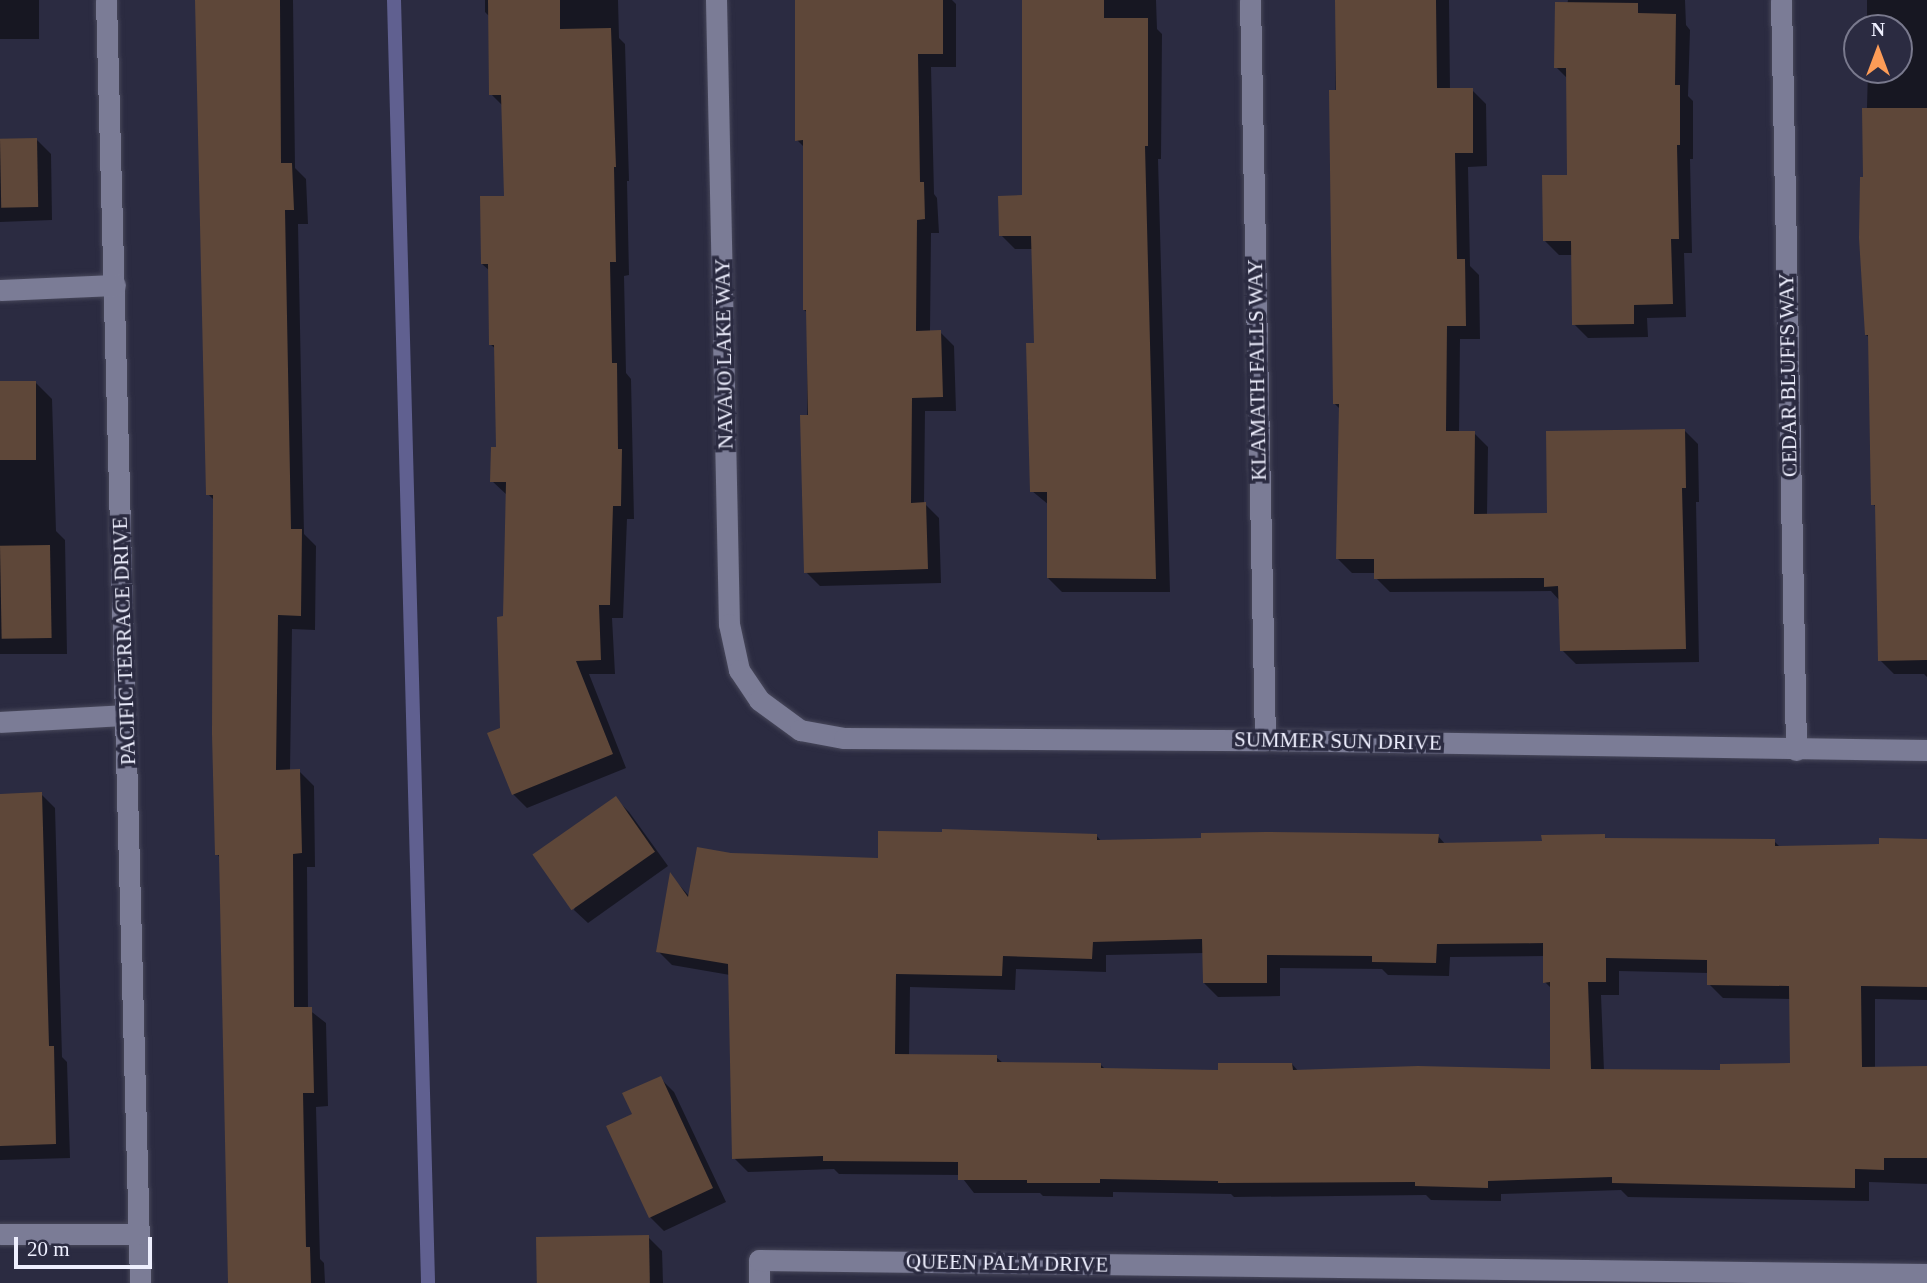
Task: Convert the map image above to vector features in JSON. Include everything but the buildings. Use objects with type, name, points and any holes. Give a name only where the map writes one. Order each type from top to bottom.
[{"type":"street","name":"PACIFIC TERRACE DRIVE","points":[[106,0],[140,1283]]},
{"type":"street","name":"NAVAJO LAKE WAY","points":[[716,0],[729,624],[739,670],[759,700]]},
{"type":"street","name":"KLAMATH FALLS WAY","points":[[1250,0],[1265,740]]},
{"type":"street","name":"CEDAR BLUFFS WAY","points":[[1781,0],[1796,750]]},
{"type":"street","points":[[0,290],[115,285]]},
{"type":"street","name":"SUMMER SUN DRIVE","points":[[759,700],[800,730],[844,738],[1265,740],[1927,750]]},
{"type":"street","points":[[0,722],[126,715]]},
{"type":"street","points":[[0,1234],[139,1234]]},
{"type":"street","name":"QUEEN PALM DRIVE","points":[[759,1283],[759,1260],[1288,1275],[1813,1278],[1927,1274]]},
{"type":"waterway","points":[[394,0],[428,1283]]}]
